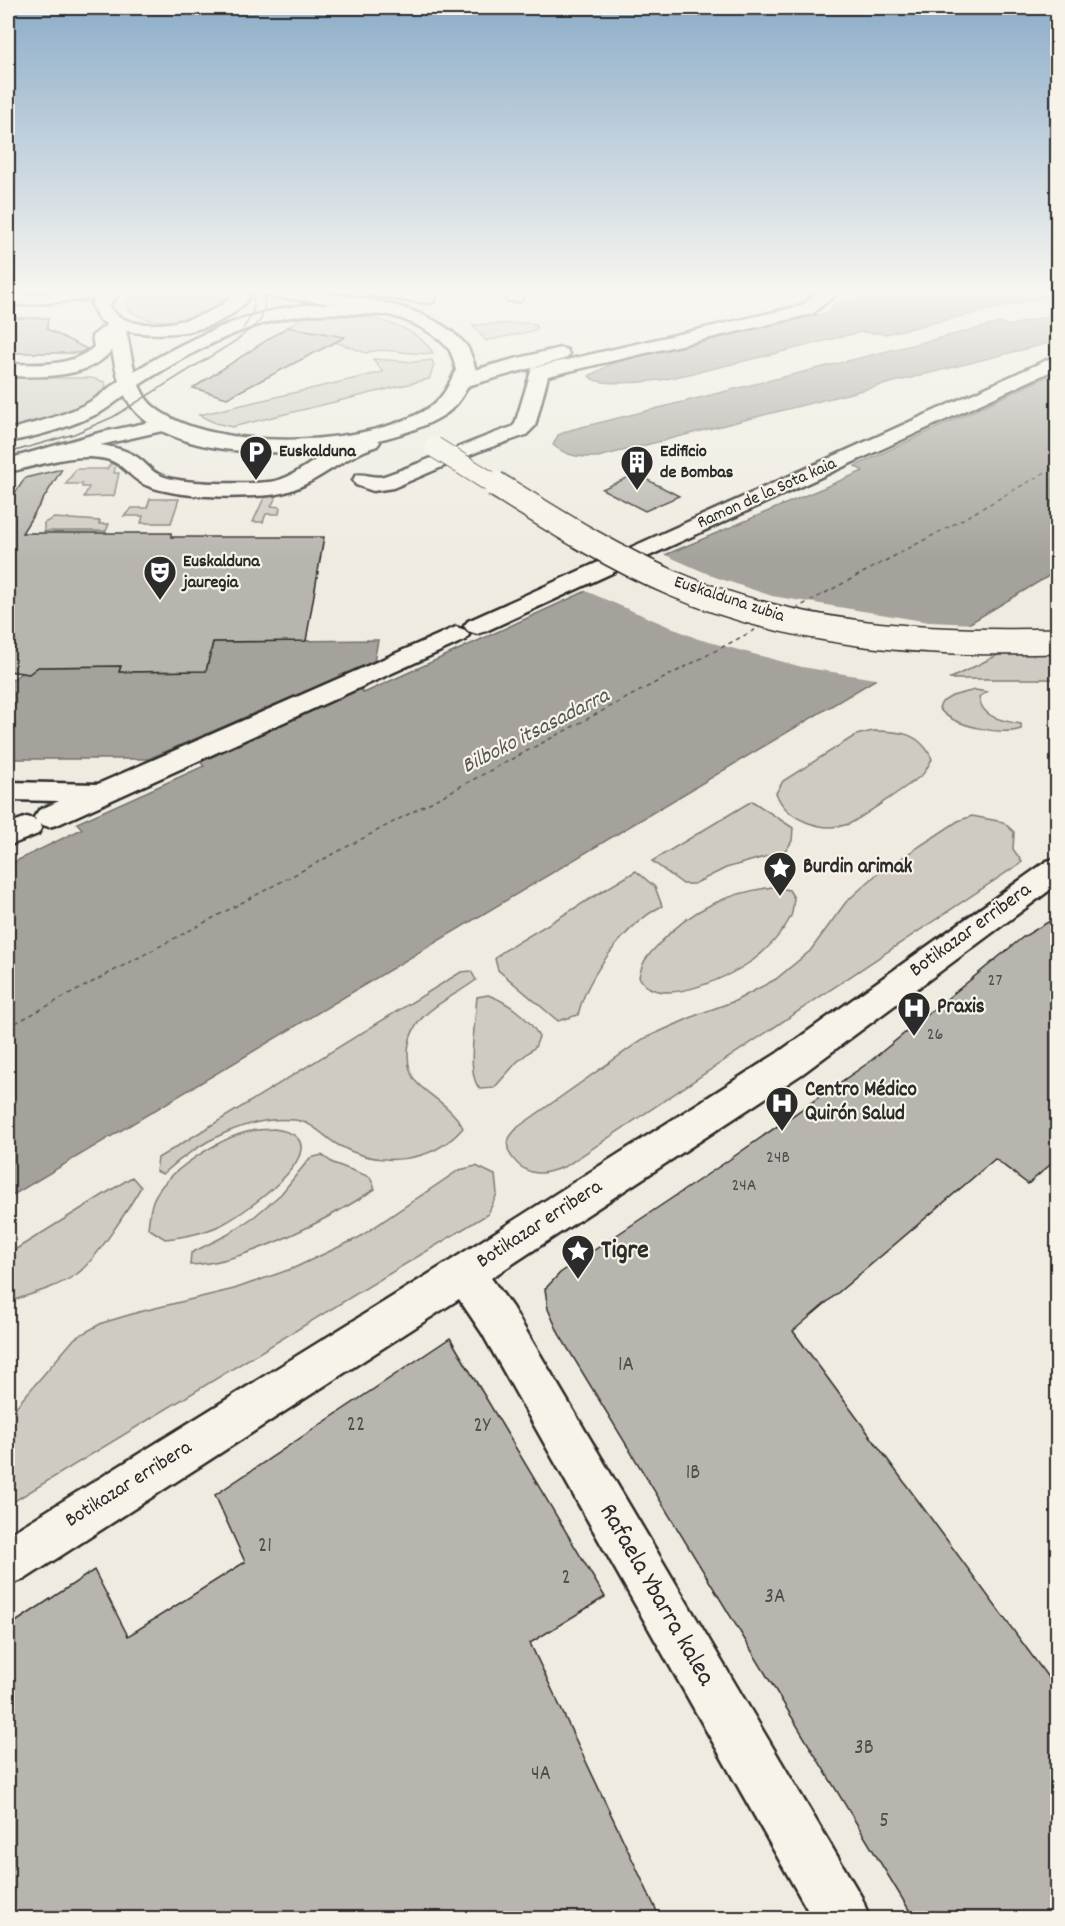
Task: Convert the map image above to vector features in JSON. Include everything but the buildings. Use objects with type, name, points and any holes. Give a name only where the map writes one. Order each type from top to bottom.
[{"type":"street","points":[[434,447],[429,434],[431,421],[460,382],[463,381]]},
{"type":"street","points":[[364,480],[373,484],[385,483],[470,448],[519,431],[525,426],[537,381]]},
{"type":"street","name":"Ramon de la Sota kaia","points":[[28,827],[467,631],[1017,381]]},
{"type":"street","points":[[8,436],[102,404],[131,382],[137,400],[146,411],[164,425],[179,432],[231,443],[266,445],[334,443],[388,432],[439,409]]},
{"type":"street","points":[[8,423],[66,409]]},
{"type":"street","points":[[8,466],[106,437],[164,425]]},
{"type":"street","points":[[57,453],[90,451],[118,456],[130,461],[146,478],[160,483],[181,486],[270,488],[305,478],[326,461],[345,450],[370,442]]},
{"type":"street","name":"Euskalduna zubia","points":[[334,443],[402,442],[434,447],[608,552],[675,585],[737,606],[811,625],[876,634],[953,642],[1058,641]]},
{"type":"street","points":[[8,791],[104,792]]},
{"type":"street","name":"Botikazar erribera","points":[[8,1562],[464,1274],[789,1064],[1058,868]]},
{"type":"street","name":"Rafaela Ybarra kalea","points":[[464,1274],[497,1320],[842,1918]]},
{"type":"shaded area","points":[[8,381],[105,382],[106,386],[100,395],[77,410],[8,431]]},
{"type":"shaded area","points":[[345,381],[421,381],[232,427],[215,423],[199,415]]},
{"type":"shaded area","points":[[110,464],[116,464],[114,473],[119,473],[114,496],[84,497],[89,487],[82,487],[82,484],[66,484],[76,469],[107,469]]},
{"type":"shaded area","points":[[278,494],[271,506],[280,507],[279,514],[266,514],[263,522],[253,522],[264,498]]},
{"type":"shaded area","points":[[150,499],[179,499],[171,523],[141,523],[143,516],[124,516],[132,508],[147,508]]},
{"type":"shaded area","points":[[54,518],[100,521],[99,524],[109,524],[106,531],[44,531],[44,523]]},
{"type":"shaded area","points":[[1057,626],[1057,679],[949,679]]},
{"type":"shaded area","points":[[975,690],[987,692],[979,697],[988,714],[1000,720],[1021,724],[1021,729],[1002,731],[977,728],[954,720],[939,708],[942,702],[952,696]]},
{"type":"shaded area","points":[[873,731],[900,733],[915,738],[932,759],[917,779],[849,824],[828,827],[806,822],[796,817],[781,802],[776,793],[783,781],[856,735]]},
{"type":"shaded area","points":[[752,801],[793,828],[792,841],[787,849],[726,868],[694,884],[683,884],[652,861]]},
{"type":"shaded area","points":[[972,816],[1003,822],[1014,832],[1013,849],[1022,862],[566,1166],[549,1172],[536,1173],[522,1168],[510,1155],[508,1144],[510,1136],[518,1127],[643,1039],[735,1001],[776,979],[810,951],[846,902],[877,874],[958,821]]},
{"type":"shaded area","points":[[636,871],[655,887],[662,906],[635,925],[610,953],[590,984],[578,1015],[558,1021],[498,970],[495,959],[502,952]]},
{"type":"shaded area","points":[[773,887],[789,890],[794,898],[792,914],[774,941],[752,961],[730,974],[701,986],[672,992],[648,987],[639,977],[646,958],[684,921],[711,904],[726,898]]},
{"type":"shaded area","points":[[471,971],[476,980],[422,1018],[410,1040],[408,1062],[413,1077],[418,1084],[449,1109],[463,1128],[436,1149],[404,1159],[370,1157],[338,1145],[301,1121],[277,1120],[259,1122],[224,1134],[191,1152],[163,1174],[156,1171],[158,1158],[461,972]]},
{"type":"shaded area","points":[[488,995],[517,1012],[530,1024],[539,1037],[535,1047],[517,1062],[494,1088],[480,1089],[473,1073],[473,1038],[477,997]]},
{"type":"shaded area","points":[[274,1129],[294,1135],[301,1146],[297,1160],[286,1176],[252,1206],[223,1224],[187,1236],[165,1239],[148,1228],[150,1211],[159,1190],[195,1157],[239,1135],[254,1130]]},
{"type":"shaded area","points":[[322,1155],[333,1163],[370,1177],[375,1189],[311,1226],[261,1248],[212,1262],[190,1265],[191,1253],[227,1235],[255,1216],[281,1194],[310,1158]]},
{"type":"shaded area","points":[[476,1166],[495,1175],[497,1194],[488,1214],[8,1505],[8,1416],[75,1338],[102,1323],[234,1289],[294,1268],[358,1238],[459,1170]]},
{"type":"shaded area","points":[[132,1177],[141,1187],[112,1233],[85,1267],[61,1283],[8,1302],[8,1254]]},
{"type":"water","points":[[598,381],[652,381],[633,383]]},
{"type":"water","points":[[767,381],[899,381],[598,457],[574,456],[553,445],[558,435],[570,430]]},
{"type":"water","name":"Bilboko itsasadarra","points":[[1038,381],[1057,381],[1057,571],[8,1198],[8,865],[82,829],[77,823],[204,766],[200,762],[360,689],[364,693],[665,555],[863,471],[855,466]]},
{"type":"water","points":[[378,640],[374,662],[148,759],[8,759],[8,683],[21,673],[38,667],[121,666],[119,672],[206,671],[213,642]]},
{"type":"pier","points":[[661,553],[715,577],[772,596],[929,622],[974,624],[881,680],[802,667],[698,639],[581,589]]},
{"type":"ferry route","points":[[795,609],[958,522],[1058,465]]},
{"type":"ferry route","points":[[8,1027],[762,626]]},
{"type":"tram line","points":[[8,453],[74,434],[113,417],[171,381]]},
{"type":"place","name":"Euskalduna","points":[[256,481]]},
{"type":"place","name":"Edificio de Bombas","points":[[637,491]]},
{"type":"place","name":"Euskalduna jauregia","points":[[160,601]]},
{"type":"place","name":"Burdin arimak","points":[[780,897]]},
{"type":"place","name":"Praxis","points":[[914,1037]]},
{"type":"place","name":"Centro Médico Quirón Salud","points":[[782,1132]]},
{"type":"place","name":"Tigre","points":[[578,1280]]}]
